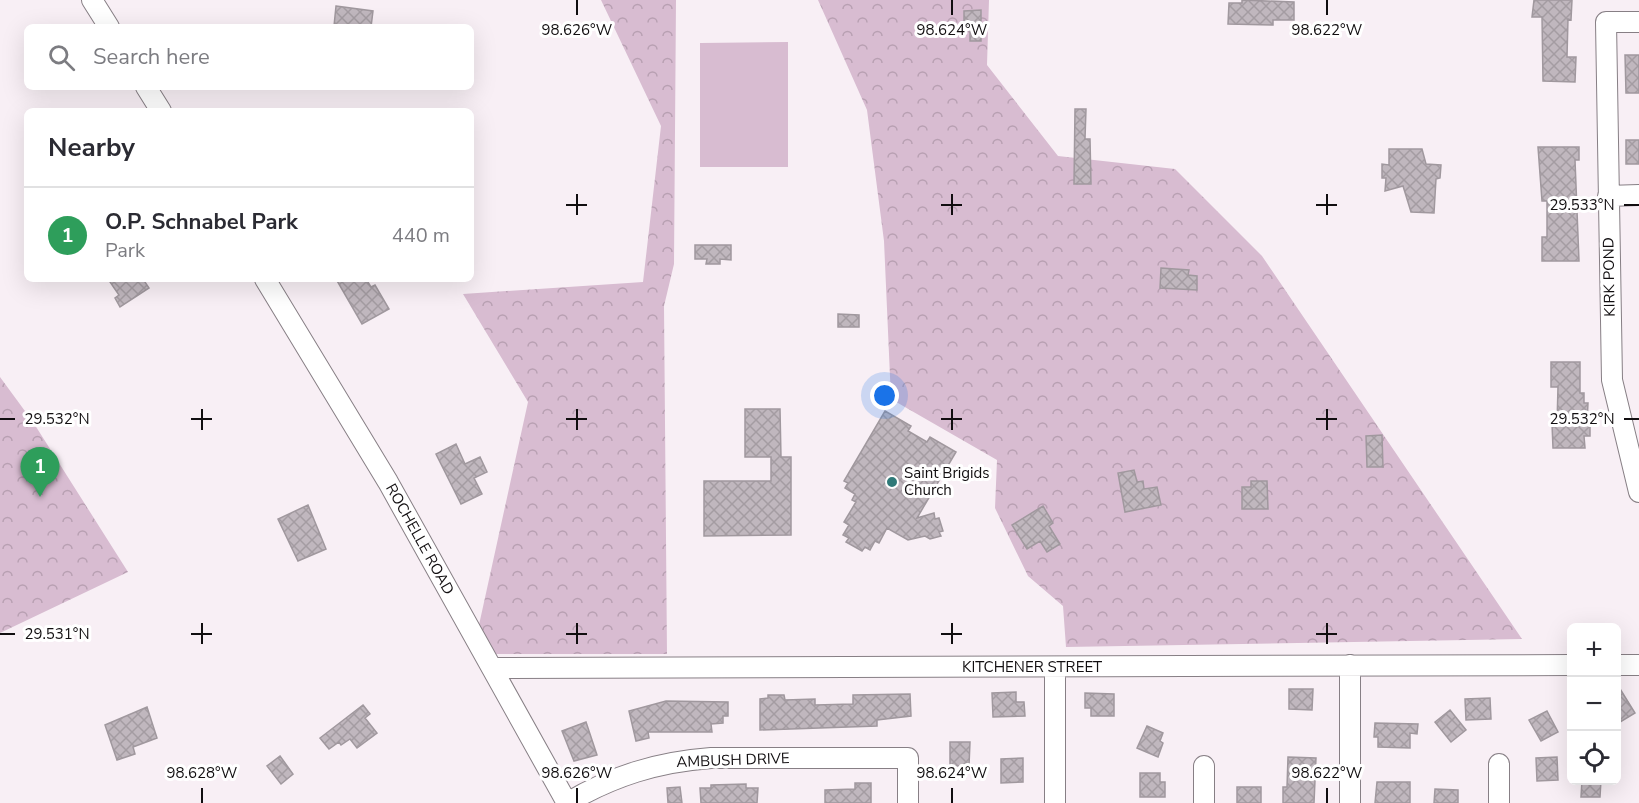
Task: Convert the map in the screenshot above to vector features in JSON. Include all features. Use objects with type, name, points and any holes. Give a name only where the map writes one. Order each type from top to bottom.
[{"type":"street","points":[[92,0],[107,24]]},
{"type":"street","name":"KIRK POND","points":[[1639,22],[1606,22],[1612,380],[1639,492]]},
{"type":"street","points":[[148,90],[159,108]]},
{"type":"street","points":[[1608,196],[1639,195]]},
{"type":"street","name":"ROCHELLE ROAD","points":[[267,282],[388,482],[567,803]]},
{"type":"street","points":[[1350,664],[1350,803]]},
{"type":"street","name":"KITCHENER STREET","points":[[492,668],[1567,664]]},
{"type":"street","points":[[1621,664],[1639,664]]},
{"type":"street","points":[[1054,667],[1055,803]]},
{"type":"street","name":"AMBUSH DRIVE","points":[[567,803],[598,784],[625,773],[682,760],[908,758],[908,803]]},
{"type":"street","points":[[1498,803],[1499,764]]},
{"type":"street","points":[[1204,766],[1204,803]]},
{"type":"green space","points":[[601,0],[676,0],[674,264],[664,306],[667,654],[495,654],[479,625],[528,402],[463,294],[643,282],[661,126]]},
{"type":"green space","points":[[818,0],[989,0],[987,65],[1058,156],[1175,169],[1262,256],[1522,639],[1066,647],[1063,606],[1028,576],[995,508],[997,460],[891,399],[884,241],[867,110]],"holes":[[[981,10],[981,41],[970,41],[970,29],[964,29],[964,11]],[[1382,435],[1383,467],[1368,467],[1366,436]],[[1134,470],[1137,482],[1143,481],[1144,489],[1157,487],[1161,505],[1125,512],[1118,473]],[[1252,481],[1267,481],[1267,509],[1242,509],[1242,487],[1251,487]]]},
{"type":"green space","points":[[788,42],[788,167],[700,167],[700,43]]},
{"type":"green space","points":[[0,377],[33,422],[128,572],[0,633]]},
{"type":"building","points":[[1242,0],[1294,2],[1294,20],[1273,20],[1273,25],[1228,24],[1229,3],[1242,3]]},
{"type":"building","points":[[1534,0],[1572,0],[1571,20],[1568,19],[1567,57],[1576,57],[1575,82],[1543,81],[1542,17],[1532,17]]},
{"type":"building","points":[[336,6],[373,11],[371,24],[334,24]]},
{"type":"building","points":[[981,10],[981,41],[970,41],[970,29],[964,30],[964,11]]},
{"type":"building","points":[[1625,55],[1639,55],[1639,93],[1626,93]]},
{"type":"building","points":[[1075,109],[1086,109],[1085,139],[1090,139],[1091,184],[1074,184]]},
{"type":"building","points":[[1626,140],[1639,140],[1639,164],[1626,164]]},
{"type":"building","points":[[1538,147],[1579,147],[1579,160],[1575,160],[1579,261],[1542,261],[1542,237],[1547,237],[1547,201],[1542,201]]},
{"type":"building","points":[[1389,149],[1422,149],[1426,164],[1441,165],[1440,178],[1436,179],[1434,213],[1411,212],[1403,186],[1385,191],[1386,178],[1382,178],[1382,164],[1389,165]]},
{"type":"building","points":[[695,245],[731,245],[731,260],[720,259],[720,264],[706,264],[707,259],[695,259]]},
{"type":"building","points":[[1161,268],[1189,270],[1188,275],[1197,276],[1197,290],[1160,288]]},
{"type":"building","points":[[110,282],[145,282],[149,288],[120,307],[115,298],[119,295]]},
{"type":"building","points":[[338,282],[368,282],[371,287],[375,285],[389,309],[362,324]]},
{"type":"building","points":[[838,314],[859,315],[859,327],[838,327]]},
{"type":"building","points":[[1551,362],[1580,362],[1580,393],[1584,393],[1584,403],[1588,403],[1587,423],[1590,423],[1590,436],[1584,436],[1585,448],[1553,448],[1552,424],[1557,423],[1558,387],[1551,387]]},
{"type":"building","points":[[745,409],[780,409],[781,457],[791,457],[791,535],[704,536],[704,481],[771,481],[771,457],[745,457]]},
{"type":"building","name":"Saint Brigids Church","points":[[885,411],[911,426],[908,431],[927,442],[930,437],[956,452],[917,518],[934,513],[935,519],[939,518],[943,531],[939,532],[941,536],[930,539],[925,536],[908,540],[887,528],[879,543],[875,541],[870,550],[865,547],[862,551],[846,542],[849,538],[843,535],[849,525],[844,522],[856,502],[852,500],[855,494],[845,488],[848,483],[844,481]]},
{"type":"building","points":[[1382,435],[1383,467],[1367,467],[1366,436]]},
{"type":"building","points":[[456,444],[465,464],[480,457],[487,472],[474,478],[482,494],[461,504],[436,454]]},
{"type":"building","points":[[1134,470],[1137,482],[1143,481],[1144,489],[1157,487],[1161,505],[1125,512],[1118,473]]},
{"type":"building","points":[[1251,481],[1267,481],[1268,509],[1242,509],[1242,487],[1251,487]]},
{"type":"building","points":[[308,505],[326,549],[298,561],[278,519]]},
{"type":"building","points":[[1043,506],[1053,523],[1049,526],[1060,544],[1047,552],[1040,541],[1027,549],[1012,525]]},
{"type":"building","points":[[1289,689],[1313,689],[1312,710],[1289,709]]},
{"type":"building","points":[[1621,690],[1635,713],[1621,722]]},
{"type":"building","points":[[1016,692],[1016,702],[1024,702],[1025,716],[993,717],[992,693]]},
{"type":"building","points":[[1085,693],[1114,694],[1114,716],[1091,716],[1091,708],[1085,708]]},
{"type":"building","points":[[910,694],[911,716],[877,720],[877,726],[760,730],[760,699],[768,698],[768,695],[784,695],[785,700],[815,699],[815,705],[853,704],[853,695]]},
{"type":"building","points":[[1490,698],[1491,719],[1466,720],[1465,699]]},
{"type":"building","points":[[666,701],[728,702],[728,716],[723,716],[723,723],[711,724],[712,732],[648,732],[649,738],[636,741],[629,711]]},
{"type":"building","points":[[363,705],[370,714],[365,718],[377,733],[357,748],[350,739],[341,745],[339,742],[329,749],[320,738]]},
{"type":"building","points":[[147,707],[157,738],[133,747],[135,754],[117,760],[105,725]]},
{"type":"building","points":[[1450,710],[1466,730],[1451,742],[1435,722]]},
{"type":"building","points":[[1547,711],[1558,732],[1541,741],[1529,720]]},
{"type":"building","points":[[586,722],[597,755],[574,761],[562,731]]},
{"type":"building","points":[[1375,723],[1418,724],[1417,734],[1410,733],[1410,748],[1378,747],[1378,737],[1374,737]]},
{"type":"building","points":[[1147,726],[1163,733],[1160,741],[1163,743],[1158,757],[1137,748]]},
{"type":"building","points":[[950,742],[970,742],[969,766],[950,766]]},
{"type":"building","points":[[280,756],[293,774],[281,784],[267,766]]},
{"type":"building","points":[[1288,757],[1316,758],[1314,803],[1283,803],[1283,787],[1287,787]]},
{"type":"building","points":[[1557,757],[1558,780],[1537,781],[1536,758]]},
{"type":"building","points":[[1023,758],[1023,782],[1001,783],[1001,759]]},
{"type":"building","points":[[1140,773],[1160,773],[1160,782],[1165,782],[1165,797],[1140,797]]},
{"type":"building","points":[[1377,782],[1410,782],[1410,803],[1375,803]]},
{"type":"building","points":[[855,783],[871,783],[871,803],[825,803],[825,790],[855,789]]},
{"type":"building","points":[[746,784],[746,788],[758,788],[757,803],[701,803],[700,788],[711,788],[711,785]]},
{"type":"building","points":[[1582,785],[1601,785],[1600,797],[1581,797]]},
{"type":"building","points":[[680,787],[682,803],[668,803],[667,788]]},
{"type":"building","points":[[1237,787],[1261,787],[1261,803],[1237,803]]},
{"type":"building","points":[[1435,789],[1458,790],[1458,803],[1434,803]]},
{"type":"place","name":"Saint Brigids Church","points":[[892,482]]},
{"type":"place","name":"O.P. Schnabel Park","points":[[40,497]]}]
